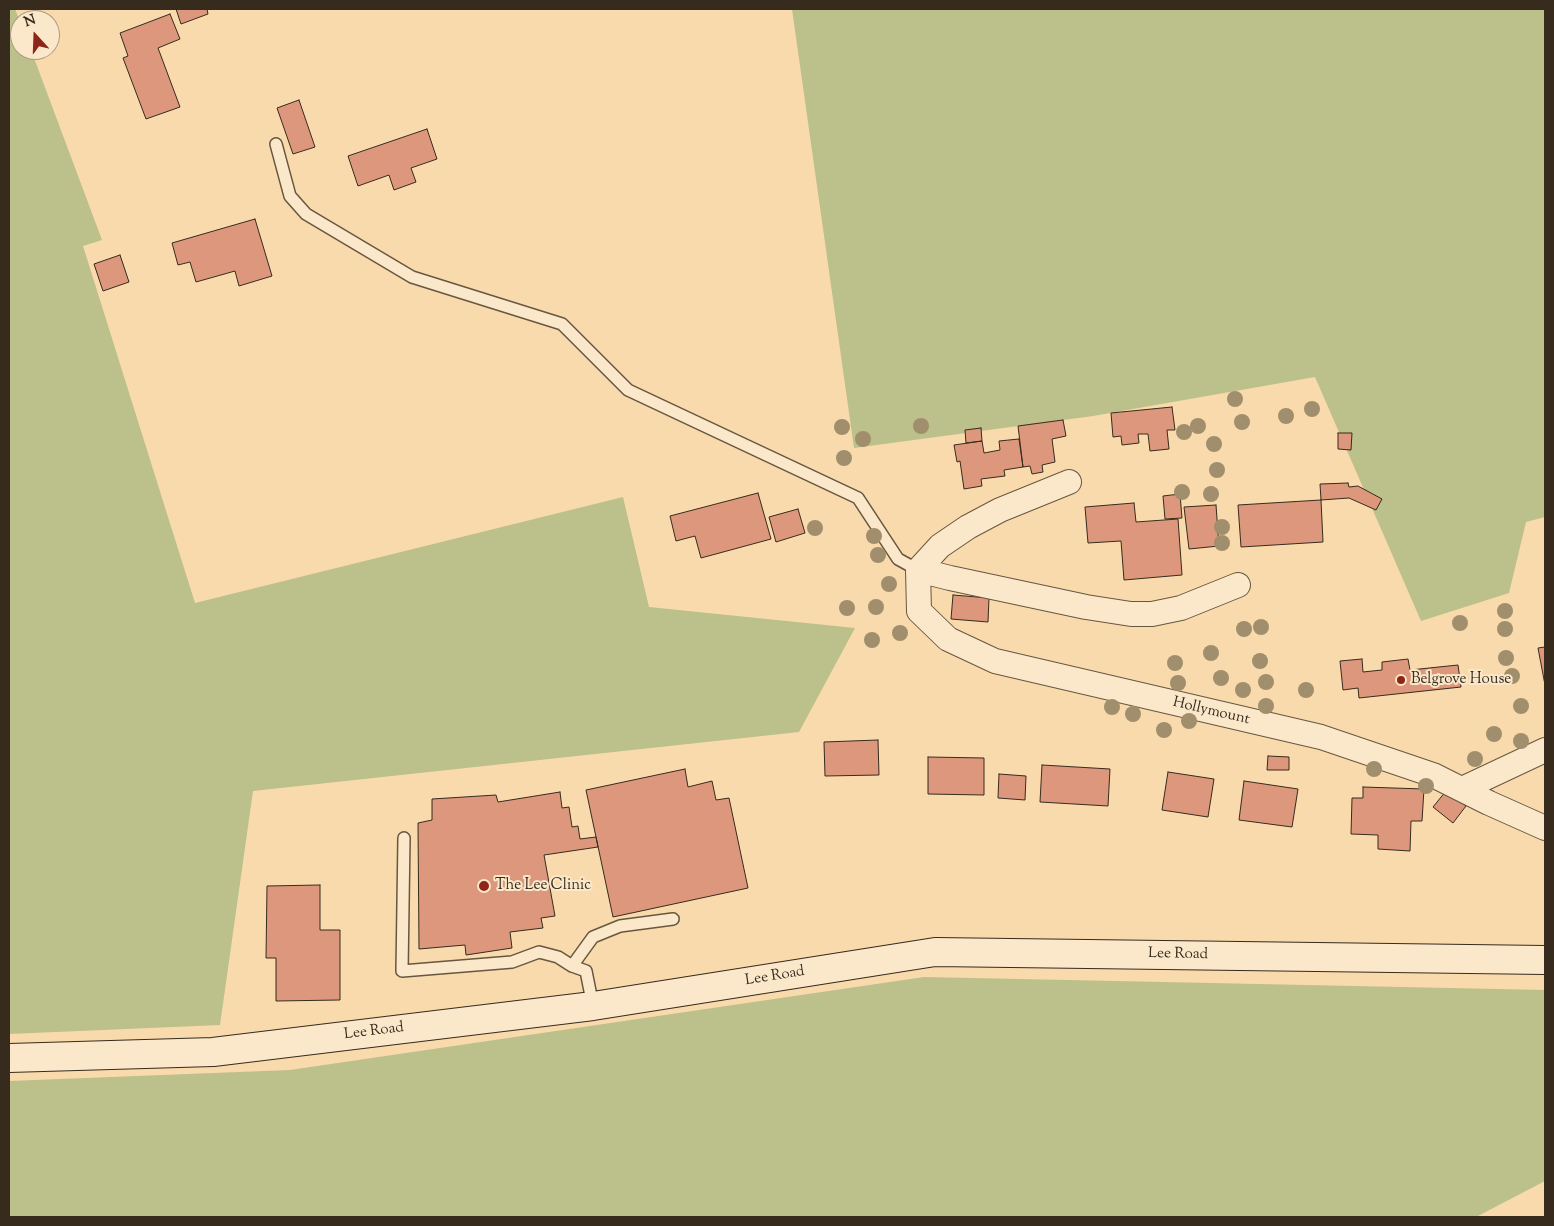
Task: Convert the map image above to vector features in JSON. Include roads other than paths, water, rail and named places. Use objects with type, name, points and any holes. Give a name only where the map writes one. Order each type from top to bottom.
[{"type":"street","points":[[1069,482],[1000,510],[968,527],[940,546],[918,570],[1086,607],[1131,614],[1152,614],[1181,608],[1238,585]]},
{"type":"street","name":"Hollymount","points":[[918,570],[919,611],[948,639],[995,660],[1321,737],[1433,775],[1545,828]]},
{"type":"street","points":[[1462,789],[1545,750]]},
{"type":"street","name":"Lee Road","points":[[9,1058],[213,1052],[592,1006],[935,952],[1545,960]]},
{"type":"lane","points":[[276,144],[290,196],[306,214],[412,277],[562,324],[628,390],[858,498],[898,559],[918,570]]},
{"type":"lane","points":[[404,838],[402,971],[512,962],[539,952],[558,957],[572,966],[586,971],[592,1006]]},
{"type":"lane","points":[[572,966],[593,937],[620,926],[673,919]]},
{"type":"place","name":"Belgrove House","points":[[1401,680]]},
{"type":"place","name":"The Lee Clinic","points":[[484,886]]}]
